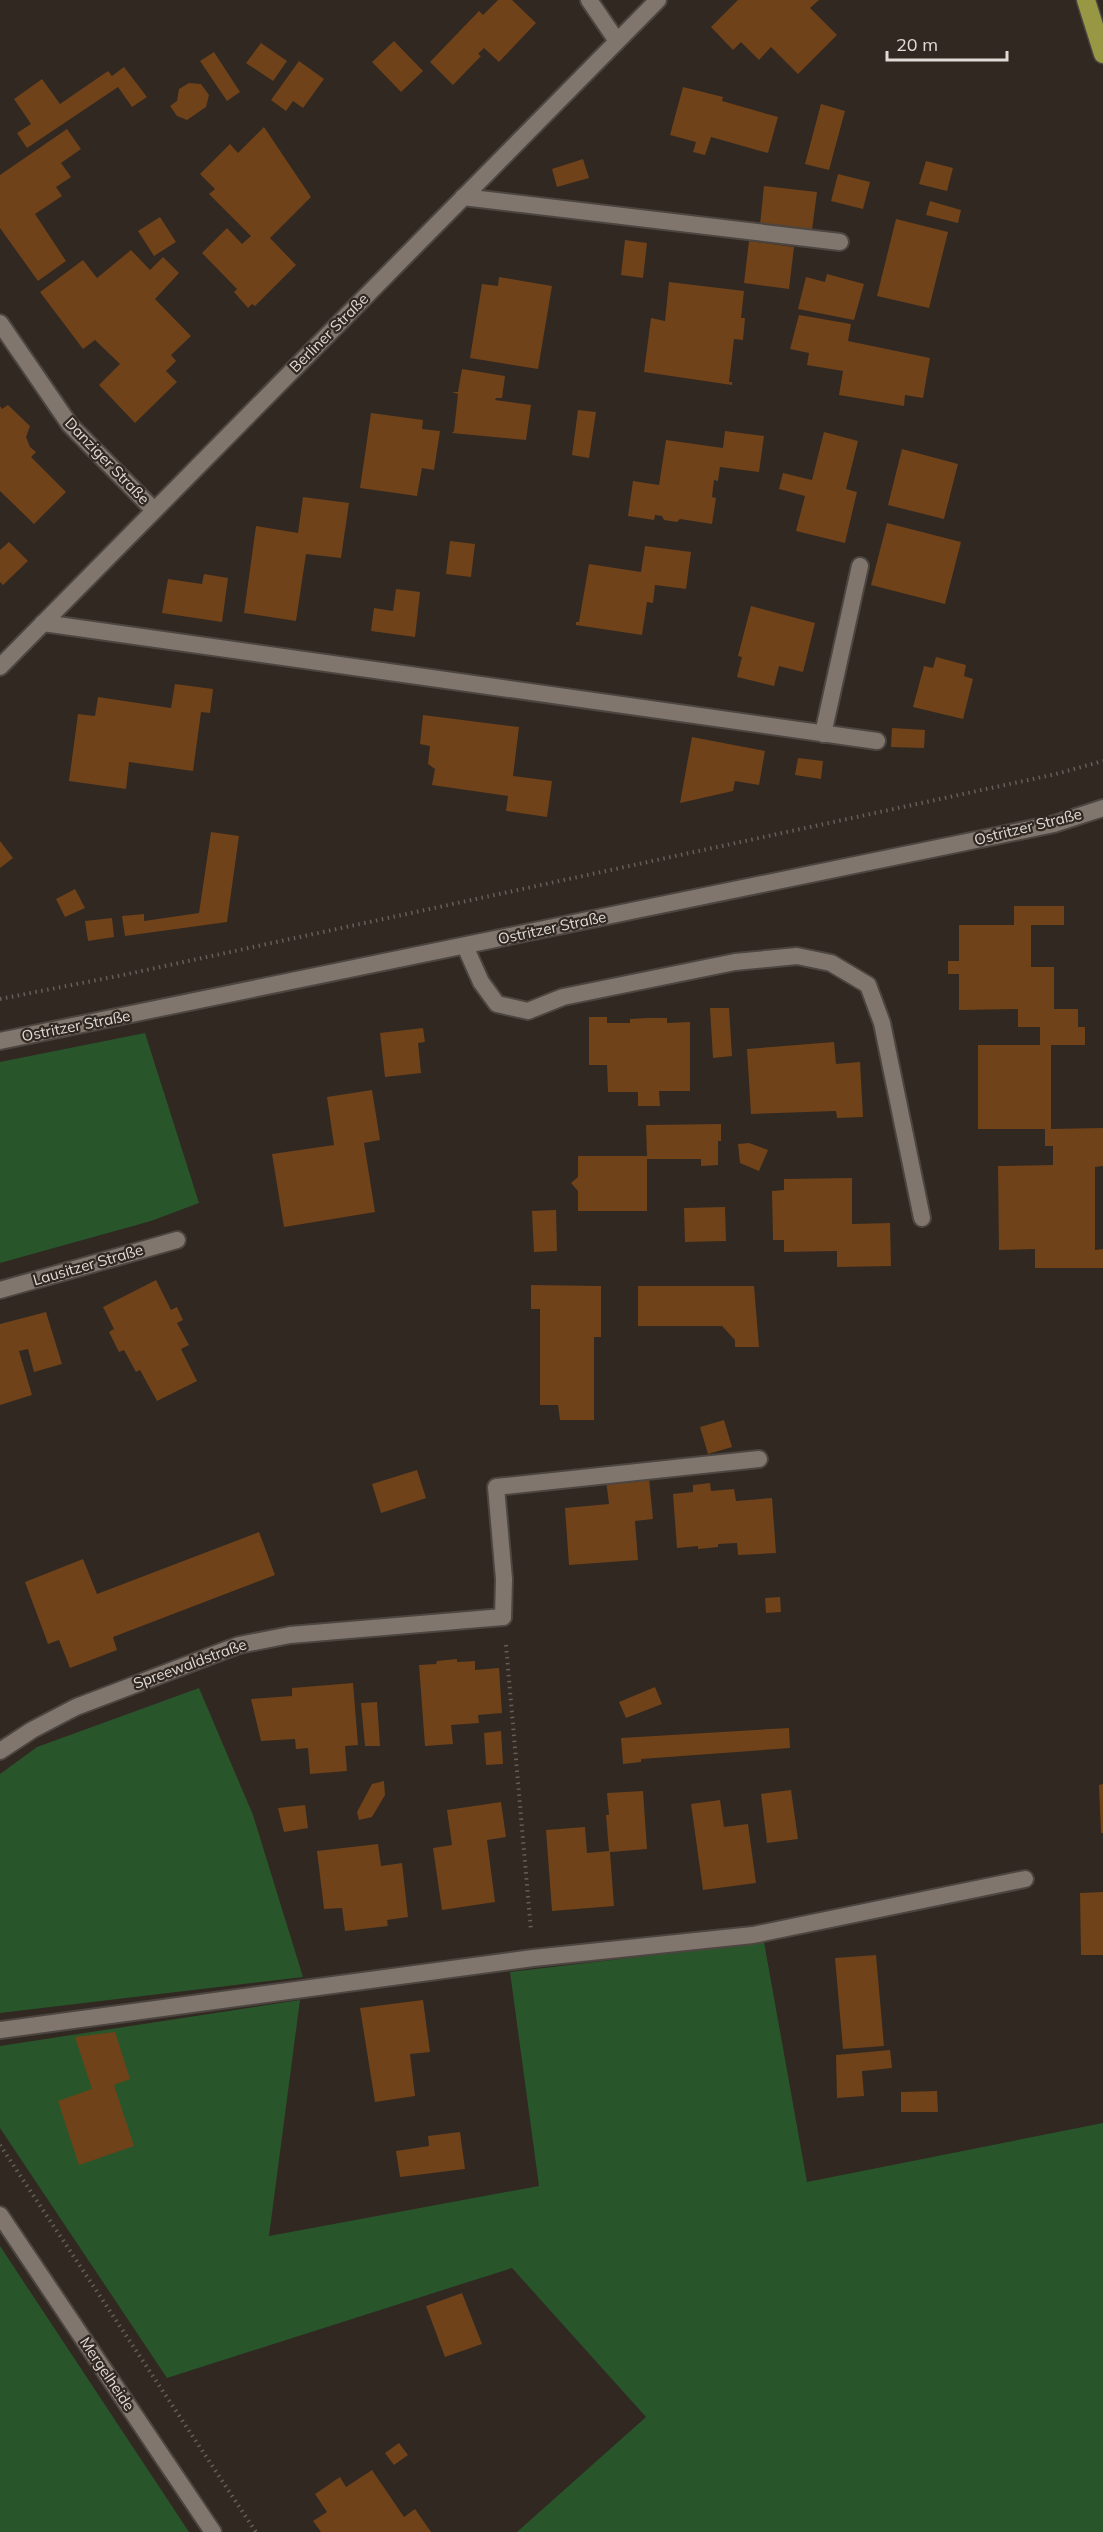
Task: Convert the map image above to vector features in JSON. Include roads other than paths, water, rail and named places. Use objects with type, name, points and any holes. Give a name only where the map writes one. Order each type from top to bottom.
[{"type":"highway","points":[[1086,0],[1103,54]]},
{"type":"street","points":[[589,0],[617,41]]},
{"type":"street","name":"Berliner Straße","points":[[0,667],[658,0]]},
{"type":"street","points":[[463,197],[840,242]]},
{"type":"street","name":"Danziger Straße","points":[[0,323],[70,425],[154,510]]},
{"type":"street","points":[[823,734],[860,566]]},
{"type":"street","points":[[43,623],[877,741]]},
{"type":"street","name":"Ostritzer Straße","points":[[0,1041],[1054,824],[1103,808]]},
{"type":"street","points":[[465,946],[481,982],[497,1004],[528,1011],[563,997],[735,962],[797,956],[831,963],[868,985],[882,1023],[922,1218]]},
{"type":"street","name":"Lausitzer Straße","points":[[0,1290],[177,1240]]},
{"type":"street","name":"Spreewaldstraße","points":[[0,1751],[32,1730],[76,1707],[239,1645],[290,1635],[503,1617],[504,1579],[496,1487],[759,1459]]},
{"type":"street","points":[[0,2030],[533,1958],[753,1935],[1025,1879]]},
{"type":"street","name":"Mergelheide","points":[[0,2215],[213,2532]]}]
